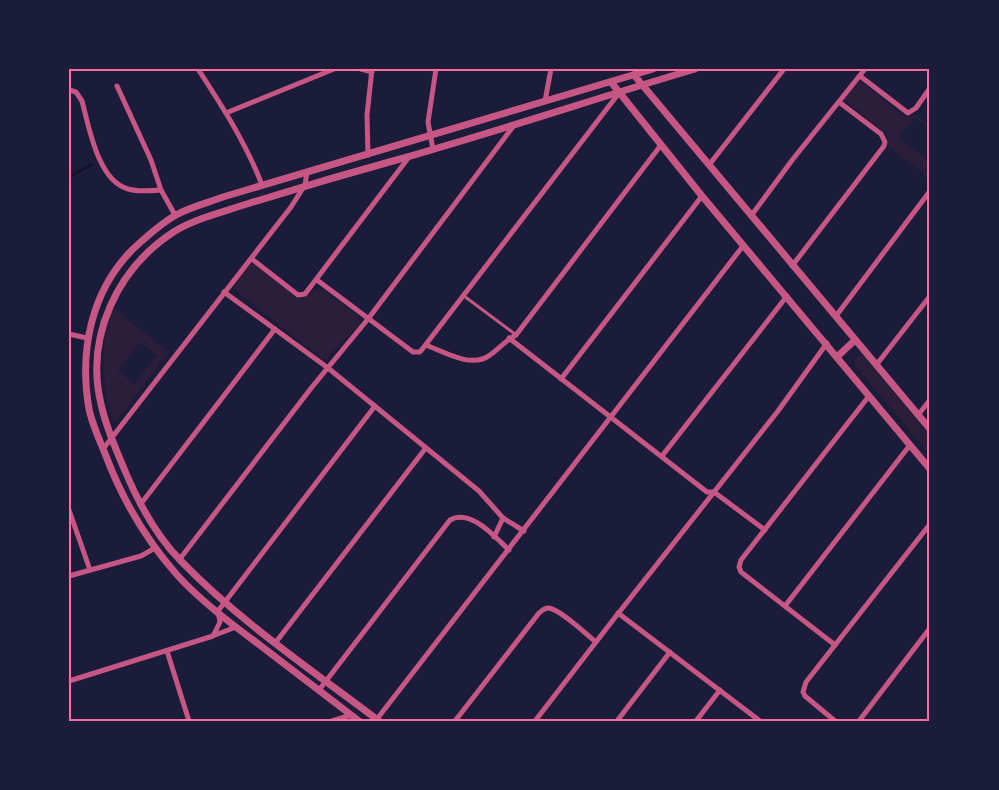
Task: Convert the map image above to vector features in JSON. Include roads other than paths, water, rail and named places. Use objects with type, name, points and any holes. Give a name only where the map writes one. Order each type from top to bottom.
[{"type":"street","points":[[198,69],[251,158],[262,185]]},
{"type":"street","points":[[226,113],[334,69]]},
{"type":"street","points":[[361,69],[372,71],[368,115],[368,155]]},
{"type":"street","points":[[433,149],[428,122],[436,69]]},
{"type":"street","points":[[545,101],[551,69]]},
{"type":"street","points":[[359,721],[236,627],[180,578],[155,549],[131,513],[89,411],[86,373],[87,338],[98,302],[122,260],[175,215],[262,185],[653,69]]},
{"type":"street","points":[[664,69],[666,78]]},
{"type":"street","points":[[695,69],[433,149],[305,185],[196,220],[178,229],[148,252],[125,278],[109,306],[99,340],[98,387],[101,404],[112,439],[140,505],[179,560],[225,603],[378,720],[743,246]]},
{"type":"street","points":[[709,165],[784,69]]},
{"type":"street","points":[[751,216],[865,69]]},
{"type":"street","points":[[634,75],[930,429]]},
{"type":"street","points":[[860,76],[908,112],[916,108],[930,88]]},
{"type":"street","points":[[611,82],[743,246],[838,356],[930,469]]},
{"type":"street","points":[[117,86],[151,160],[161,190],[175,215]]},
{"type":"street","points":[[69,90],[76,92],[82,101],[101,164],[109,176],[121,187],[130,190],[161,190]]},
{"type":"street","points":[[317,280],[368,319],[417,353],[420,352],[619,92]]},
{"type":"street","points":[[792,266],[885,144],[881,134],[839,102]]},
{"type":"street","points":[[179,560],[368,319],[515,124]]},
{"type":"street","points":[[426,345],[460,358],[480,360],[488,357],[509,338],[516,335],[660,145]]},
{"type":"street","points":[[252,259],[298,295],[305,294],[409,156]]},
{"type":"street","points":[[103,449],[252,259],[305,185],[307,172]]},
{"type":"street","points":[[836,316],[930,191]]},
{"type":"street","points":[[561,380],[702,196]]},
{"type":"street","points":[[224,292],[328,368],[479,491],[503,518],[524,531]]},
{"type":"street","points":[[662,456],[787,296]]},
{"type":"street","points":[[877,364],[930,296]]},
{"type":"street","points":[[140,505],[275,329]]},
{"type":"street","points":[[69,334],[87,338]]},
{"type":"street","points":[[509,338],[707,492],[714,492],[765,530]]},
{"type":"street","points":[[838,356],[855,340]]},
{"type":"street","points":[[535,721],[778,411],[827,344]]},
{"type":"street","points":[[835,645],[741,572],[739,567],[741,560],[869,396]]},
{"type":"street","points":[[918,415],[930,400]]},
{"type":"street","points":[[218,611],[375,406]]},
{"type":"street","points":[[785,606],[910,445]]},
{"type":"street","points":[[276,642],[425,449]]},
{"type":"street","points":[[69,510],[90,570]]},
{"type":"street","points":[[319,690],[450,520],[455,517],[470,518],[508,550]]},
{"type":"street","points":[[494,537],[503,518]]},
{"type":"street","points":[[835,721],[805,696],[803,692],[806,682],[930,524]]},
{"type":"street","points":[[69,576],[141,556],[155,549]]},
{"type":"street","points":[[455,721],[539,613],[549,608],[559,612],[596,642]]},
{"type":"street","points":[[213,636],[220,622],[218,611]]},
{"type":"street","points":[[618,613],[759,721]]},
{"type":"street","points":[[69,681],[236,627]]},
{"type":"street","points":[[859,721],[930,628]]},
{"type":"street","points":[[167,651],[189,721]]},
{"type":"street","points":[[616,721],[670,652]]},
{"type":"street","points":[[696,721],[720,690]]},
{"type":"street","points":[[332,721],[351,715]]},
{"type":"lane","points":[[464,296],[516,335]]},
{"type":"waterway","points":[[69,177],[91,165]]}]
